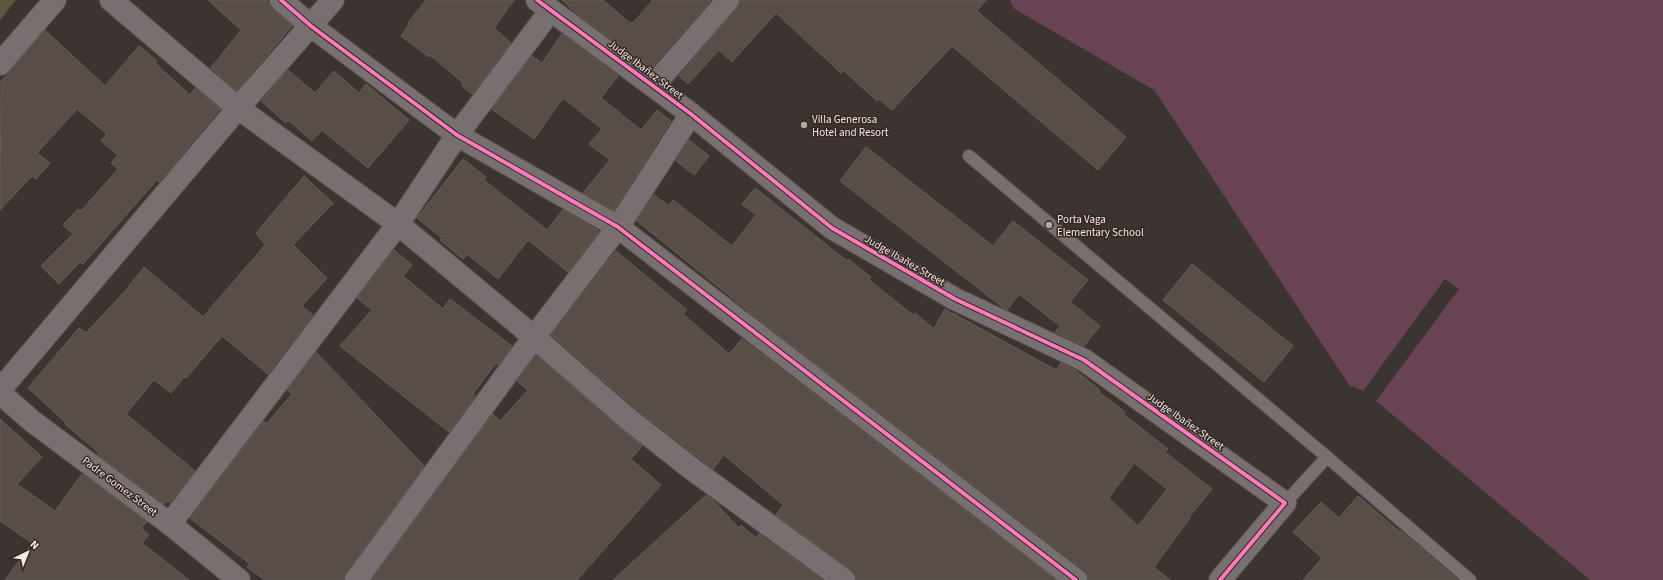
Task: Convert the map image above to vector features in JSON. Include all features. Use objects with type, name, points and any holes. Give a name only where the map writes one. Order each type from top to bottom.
[{"type":"street","points":[[0,64],[55,0]]},
{"type":"street","points":[[111,0],[238,108],[398,224],[639,427],[698,473],[844,580]]},
{"type":"street","points":[[281,0],[311,26],[457,135],[618,227],[1076,580]]},
{"type":"street","points":[[0,392],[238,108],[333,0]]},
{"type":"street","points":[[653,86],[728,0]]},
{"type":"street","points":[[170,524],[398,224],[544,5]]},
{"type":"street","name":"Judge Ibañez Street","points":[[544,5],[691,114],[832,228],[955,299],[1084,360],[1285,503]]},
{"type":"street","points":[[356,580],[534,337],[618,227],[691,114]]},
{"type":"street","name":"Padre Gomez Street","points":[[0,392],[32,421],[170,524],[239,580]]},
{"type":"street","points":[[1220,580],[1285,503]]},
{"type":"lane","points":[[969,156],[1327,456],[1470,580]]},
{"type":"lane","points":[[1285,503],[1327,456]]},
{"type":"shaded area","points":[[0,0],[16,0],[0,20]]},
{"type":"shaded area","points":[[1010,0],[1663,0],[1663,580],[1590,580],[1376,401],[1360,389],[1350,386],[1154,90],[1013,8]]},
{"type":"pier","points":[[1445,279],[1459,289],[1376,401],[1363,391]]},
{"type":"building","points":[[208,0],[267,0],[273,9],[292,26],[237,91],[211,68],[241,30]]},
{"type":"building","points":[[426,0],[514,0],[494,28],[511,43],[472,94],[462,86],[462,82],[430,55],[429,57],[401,36],[409,24],[408,23]]},
{"type":"building","points":[[562,0],[603,0],[631,24],[653,0],[711,0],[651,69],[635,55],[634,56],[577,14]]},
{"type":"building","points":[[740,0],[986,0],[977,11],[1126,137],[1098,170],[952,46],[892,110],[879,99],[877,101],[843,70],[841,73],[776,13],[732,62],[719,50],[688,84],[679,76],[737,8]]},
{"type":"building","points":[[45,30],[105,86],[139,46],[157,61],[155,63],[190,95],[195,88],[220,109],[159,182],[157,180],[83,264],[80,262],[59,284],[41,266],[73,234],[63,225],[78,209],[81,211],[118,169],[111,163],[118,155],[101,141],[107,134],[77,109],[37,153],[50,163],[36,179],[32,176],[0,210],[1,81]]},
{"type":"building","points":[[562,34],[618,76],[601,98],[641,130],[657,110],[671,121],[614,210],[583,193],[610,160],[589,144],[602,129],[563,98],[534,139],[492,109],[532,56],[542,63]]},
{"type":"building","points":[[288,70],[315,93],[334,71],[359,93],[366,84],[409,120],[368,168],[322,130],[312,141],[288,120],[286,123],[261,101]]},
{"type":"building","points":[[689,140],[709,156],[694,175],[676,161]]},
{"type":"building","points":[[866,147],[993,246],[1013,221],[1088,280],[1070,302],[1100,326],[1084,346],[1055,332],[1060,326],[1019,294],[1007,310],[1005,309],[840,181]]},
{"type":"building","points":[[463,159],[486,177],[484,180],[547,230],[563,210],[599,231],[568,272],[528,240],[498,279],[467,254],[463,259],[440,240],[442,238],[417,218]]},
{"type":"building","points":[[304,176],[333,203],[293,245],[327,278],[302,306],[313,315],[268,374],[222,336],[171,393],[154,380],[126,414],[195,471],[170,503],[168,501],[164,504],[98,455],[99,453],[65,424],[66,423],[28,388],[79,328],[86,333],[126,290],[144,267],[203,317],[265,245],[256,233]]},
{"type":"building","points":[[755,188],[847,261],[848,259],[871,277],[869,280],[913,315],[915,313],[934,329],[945,309],[1056,370],[1061,363],[1075,370],[1100,390],[1099,392],[1125,412],[1123,414],[1168,449],[1165,452],[1212,489],[1189,517],[1190,518],[1154,567],[1170,580],[1088,580],[1084,570],[758,319],[637,221],[654,195],[669,206],[673,200],[732,246],[756,215],[742,204]],"holes":[[[1134,463],[1167,489],[1138,526],[1109,498]]]},
{"type":"building","points":[[394,250],[412,265],[403,276],[443,309],[450,299],[512,346],[498,365],[496,363],[473,394],[475,396],[449,432],[340,346],[372,310],[357,298]]},
{"type":"building","points":[[616,251],[687,310],[683,314],[729,354],[742,339],[1056,580],[856,580],[855,575],[851,570],[776,515],[783,505],[724,455],[713,469],[635,408],[551,335]]},
{"type":"building","points":[[1192,264],[1293,346],[1264,382],[1163,300]]},
{"type":"building","points":[[316,352],[424,466],[346,573],[344,580],[265,580],[247,567],[250,564],[190,518],[264,421],[266,424],[292,394],[287,390]]},
{"type":"building","points":[[536,355],[642,446],[631,459],[661,485],[577,580],[371,580],[493,414],[500,421],[528,390],[517,381]]},
{"type":"building","points":[[0,419],[42,457],[17,484],[55,511],[82,474],[147,522],[141,528],[149,535],[142,543],[189,580],[5,580],[32,543],[0,521]]},
{"type":"building","points":[[706,495],[713,500],[739,528],[741,525],[756,538],[759,534],[823,580],[613,580]]},
{"type":"building","points":[[1358,496],[1458,580],[1303,580],[1322,558],[1293,532],[1321,502],[1339,518]]},
{"type":"cycle path","points":[[281,0],[311,26],[457,135],[618,227],[1076,580]]},
{"type":"cycle path","points":[[537,0],[691,114],[832,228],[955,299],[1084,360],[1285,503],[1220,580]]},
{"type":"place","name":"Villa Generosa Hotel and Resort","points":[[804,125]]},
{"type":"place","name":"Porta Vaga Elementary School","points":[[1049,225]]}]
